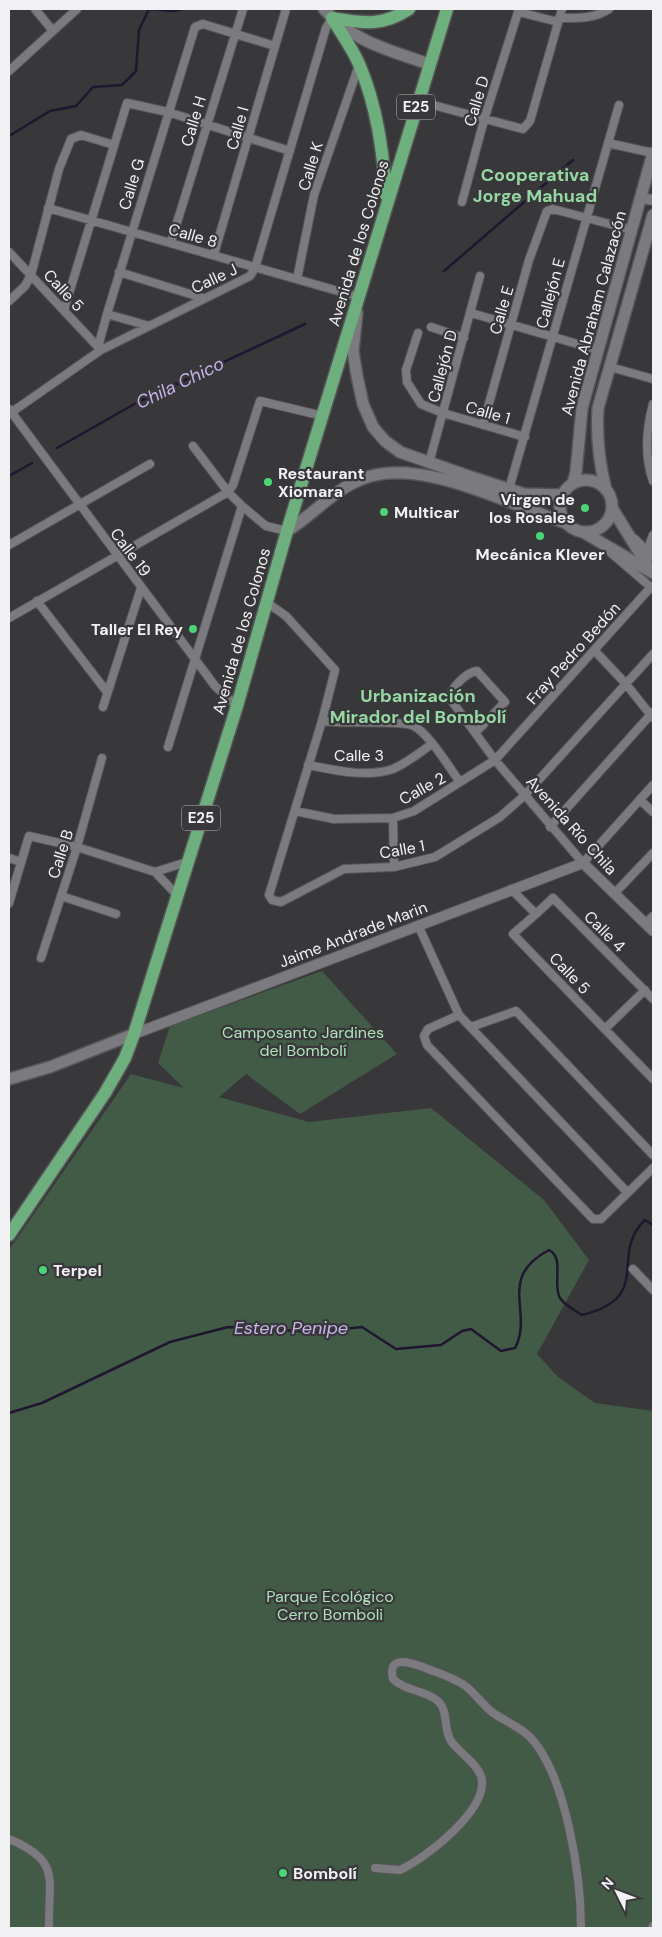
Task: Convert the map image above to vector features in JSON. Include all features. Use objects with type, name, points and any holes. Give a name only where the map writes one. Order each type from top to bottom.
[{"type":"highway","points":[[328,13],[365,24],[388,20],[410,9]]},
{"type":"highway","name":"Avenida de los Colonos","points":[[9,1235],[105,1093],[126,1058],[238,706],[287,530],[447,9]]},
{"type":"highway","points":[[328,13],[359,64],[369,92],[383,150],[386,205]]},
{"type":"main road","points":[[328,13],[357,37],[429,64]]},
{"type":"main road","name":"Avenida Abraham Calazacón","points":[[573,484],[576,472],[582,408],[653,153]]},
{"type":"main road","name":"Avenida Abraham Calazacón","points":[[606,490],[598,460],[596,435],[598,408],[653,215]]},
{"type":"main road","points":[[359,297],[353,351],[363,404],[374,426],[385,440],[400,452],[509,489],[534,495],[562,495]]},
{"type":"main road","points":[[287,530],[303,521],[338,492],[361,479],[386,472],[403,472],[464,486],[566,523],[574,530],[583,532],[593,531],[605,524],[612,508]]},
{"type":"main road","points":[[566,523],[560,507],[562,495],[573,484],[586,480],[593,481],[606,490],[611,500],[612,508],[651,572]]},
{"type":"main road","points":[[583,532],[651,572]]},
{"type":"main road","points":[[9,1079],[50,1067],[134,1034]]},
{"type":"street","points":[[35,9],[53,31]]},
{"type":"street","points":[[9,71],[77,9]]},
{"type":"street","name":"Calle H","points":[[171,242],[243,9]]},
{"type":"street","name":"Calle I","points":[[214,254],[286,9]]},
{"type":"street","points":[[418,101],[523,129],[530,121],[562,9]]},
{"type":"street","points":[[519,10],[559,20],[586,18],[598,15],[609,9]]},
{"type":"street","name":"Calle D","points":[[462,202],[484,120],[519,10]]},
{"type":"street","name":"Calle J","points":[[10,412],[100,348],[244,280],[255,268],[326,28],[328,13]]},
{"type":"street","name":"Calle G","points":[[100,348],[106,314],[195,26],[203,24],[235,34]]},
{"type":"street","points":[[235,34],[275,46]]},
{"type":"street","name":"Calle K","points":[[297,279],[314,195],[359,64]]},
{"type":"street","points":[[64,310],[125,107],[131,103],[168,112],[206,126],[290,151]]},
{"type":"street","name":"Callejón E","points":[[509,489],[585,218],[619,105]]},
{"type":"street","points":[[9,301],[25,286],[31,275],[48,208],[68,143],[74,136],[81,135],[114,145]]},
{"type":"street","points":[[608,143],[653,153]]},
{"type":"street","points":[[641,198],[653,200]]},
{"type":"street","name":"Calle 8","points":[[48,208],[359,297]]},
{"type":"street","name":"Calle E","points":[[483,425],[546,211],[553,209],[585,218]]},
{"type":"street","points":[[585,218],[632,230]]},
{"type":"street","name":"Calle 5","points":[[9,252],[100,348]]},
{"type":"street","points":[[119,272],[203,298]]},
{"type":"street","name":"Callejón D","points":[[429,463],[480,276]]},
{"type":"street","points":[[471,313],[598,350]]},
{"type":"street","points":[[106,314],[149,326]]},
{"type":"street","points":[[431,327],[464,338]]},
{"type":"street","points":[[418,333],[406,370],[407,382],[420,404],[443,413]]},
{"type":"street","points":[[610,366],[653,379]]},
{"type":"street","points":[[9,618],[228,492],[233,485],[260,401],[323,416]]},
{"type":"street","points":[[653,404],[646,437],[653,481]]},
{"type":"street","name":"Calle 19","points":[[10,412],[215,686],[238,706]]},
{"type":"street","name":"Calle 1","points":[[443,413],[525,436]]},
{"type":"street","points":[[193,446],[228,492],[242,506],[266,526],[287,530]]},
{"type":"street","points":[[9,545],[150,464]]},
{"type":"street","points":[[168,746],[242,506]]},
{"type":"street","points":[[623,525],[650,554]]},
{"type":"street","points":[[650,554],[653,535]]},
{"type":"street","points":[[598,542],[652,588]]},
{"type":"street","points":[[103,707],[141,588]]},
{"type":"street","name":"Fray Pedro Bedón","points":[[496,760],[652,588]]},
{"type":"street","points":[[37,601],[107,692]]},
{"type":"street","points":[[266,602],[300,629],[335,670],[295,811]]},
{"type":"street","points":[[550,827],[652,715],[594,650]]},
{"type":"street","name":"Calle 1","points":[[295,811],[268,895],[272,900],[281,902],[344,869],[394,867],[435,857],[500,817],[525,795],[653,654]]},
{"type":"street","name":"Avenida Río Chila","points":[[476,732],[505,702],[477,671],[471,672],[454,689],[450,697],[496,760],[550,827],[583,863],[653,931]]},
{"type":"street","points":[[322,721],[340,724],[409,724],[417,728],[432,744],[460,782]]},
{"type":"street","name":"Calle 3","points":[[308,765],[341,772],[385,771],[402,764],[432,744]]},
{"type":"street","name":"Calle B","points":[[41,958],[77,847],[102,758]]},
{"type":"street","name":"Calle 2","points":[[295,811],[334,819],[393,818],[414,812],[496,760]]},
{"type":"street","points":[[583,863],[653,785]]},
{"type":"street","points":[[640,800],[653,812]]},
{"type":"street","points":[[393,818],[394,867]]},
{"type":"street","points":[[9,903],[29,836],[77,847],[155,872],[177,895]]},
{"type":"street","points":[[614,894],[653,853]]},
{"type":"street","points":[[9,858],[21,862]]},
{"type":"street","points":[[155,872],[187,862]]},
{"type":"street","name":"Jaime Andrade Marin","points":[[134,1034],[583,863]]},
{"type":"street","points":[[511,889],[536,914]]},
{"type":"street","points":[[61,896],[116,914]]},
{"type":"street","name":"Calle 4","points":[[536,914],[553,898],[653,999]]},
{"type":"street","name":"Calle 5","points":[[536,914],[513,934],[653,1079]]},
{"type":"street","points":[[645,924],[653,916]]},
{"type":"street","points":[[418,925],[459,1015],[627,1192]]},
{"type":"street","points":[[605,1029],[645,990]]},
{"type":"street","points":[[471,1027],[516,1012],[653,1155]]},
{"type":"street","points":[[459,1015],[428,1029],[424,1036],[427,1045],[593,1219],[600,1219],[653,1168]]},
{"type":"street","points":[[633,1268],[653,1290]]},
{"type":"street","points":[[375,1868],[400,1870],[445,1839],[468,1814],[482,1788],[478,1771],[451,1740],[442,1707],[430,1696],[393,1679],[392,1674],[395,1664],[411,1662],[463,1684],[492,1712],[522,1730],[535,1743],[544,1758],[569,1821],[581,1928]]},
{"type":"street","points":[[9,1839],[29,1847],[46,1862],[50,1874],[50,1928]]},
{"type":"green space","name":"Parque Ecológico Cerro Bomboli","points":[[322,971],[397,1054],[300,1114],[246,1074],[219,1097],[309,1122],[431,1108],[544,1200],[589,1260],[537,1354],[558,1377],[595,1403],[653,1411],[653,1928],[9,1928],[9,1250],[131,1074],[184,1088],[158,1063],[170,1026]]},
{"type":"waterway","points":[[9,136],[50,111],[76,106],[93,87],[122,85],[136,71],[139,30],[149,9],[174,11],[182,9]]},
{"type":"waterway","name":"Chila Chico","points":[[444,271],[573,160]]},
{"type":"waterway","name":"Chila Chico","points":[[57,448],[138,402],[305,324]]},
{"type":"waterway","name":"Chila Chico","points":[[9,476],[32,463]]},
{"type":"waterway","name":"Estero Penipe","points":[[9,1413],[42,1403],[170,1342],[228,1327],[315,1332],[362,1327],[396,1349],[441,1345],[462,1331],[471,1329],[501,1351],[515,1348],[520,1335],[520,1284],[524,1272],[533,1261],[549,1250],[554,1254],[560,1298],[567,1306],[582,1315],[604,1307],[617,1297],[624,1286],[630,1247],[635,1233],[645,1220],[653,1225]]},
{"type":"place","name":"Restaurant Xiomara","points":[[268,482]]},
{"type":"place","name":"Virgen de los Rosales","points":[[585,508]]},
{"type":"place","name":"Multicar","points":[[384,512]]},
{"type":"place","name":"Mecánica Klever","points":[[540,536]]},
{"type":"place","name":"Taller El Rey","points":[[193,629]]},
{"type":"place","name":"Terpel","points":[[43,1270]]},
{"type":"place","name":"Bombolí","points":[[283,1873]]},
{"type":"district","name":"Cooperativa Jorge Mahuad","points":[[535,185]]},
{"type":"district","name":"Urbanización Mirador del Bombolí","points":[[418,706]]},
{"type":"park label","name":"Camposanto Jardines del Bombolí","points":[[303,1041]]}]
